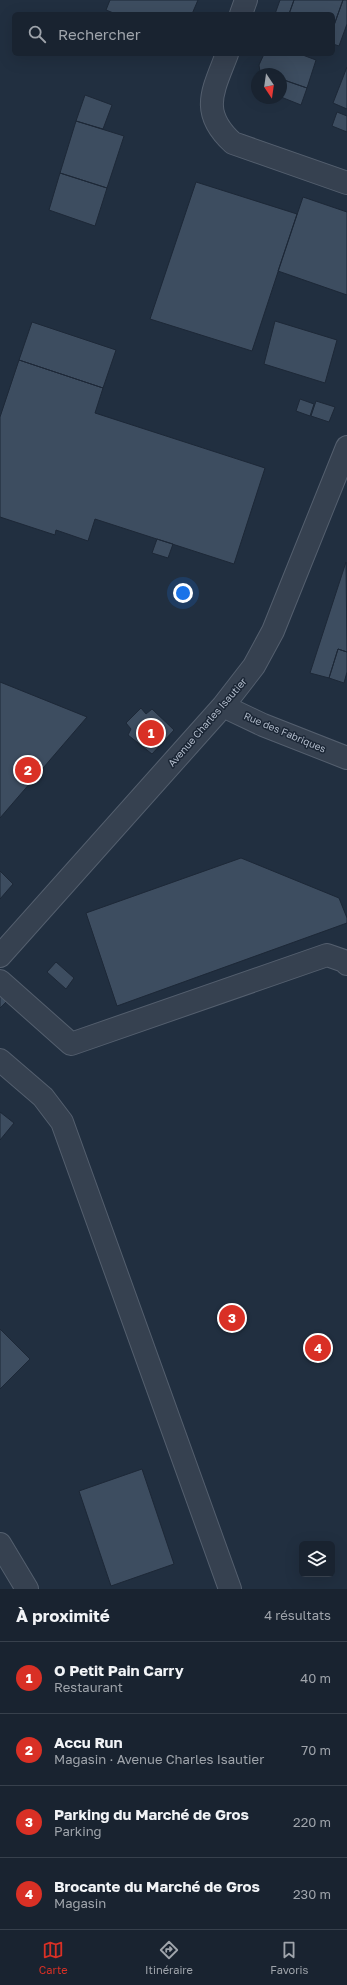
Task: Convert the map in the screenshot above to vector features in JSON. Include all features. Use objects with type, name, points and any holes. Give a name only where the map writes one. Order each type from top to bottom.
[{"type":"street","points":[[242,12],[246,0]]},
{"type":"street","points":[[225,56],[212,94],[214,121],[221,132],[233,143],[347,183]]},
{"type":"street","name":"Avenue Charles Isautier","points":[[0,956],[223,706],[254,666],[273,631],[347,447]]},
{"type":"street","name":"Rue des Fabriques","points":[[223,706],[263,725],[347,758]]},
{"type":"street","points":[[0,981],[71,1044],[327,955],[344,960],[347,964]]},
{"type":"street","points":[[0,1060],[43,1097],[62,1122],[230,1589]]},
{"type":"street","points":[[0,1544],[27,1589]]},
{"type":"building","points":[[110,0],[198,0],[193,12],[111,12],[106,10]]},
{"type":"building","points":[[280,0],[294,0],[290,12],[276,12]]},
{"type":"building","points":[[294,0],[343,0],[335,22],[335,12],[290,12]]},
{"type":"building","points":[[343,0],[347,0],[347,24],[339,46],[335,45],[335,22]]},
{"type":"building","points":[[263,56],[305,56],[316,60],[307,88],[287,81],[287,68],[259,68],[259,65]]},
{"type":"building","points":[[347,67],[347,109],[333,103]]},
{"type":"building","points":[[287,81],[307,88],[301,105],[287,99]]},
{"type":"building","points":[[85,95],[112,105],[103,129],[76,121]]},
{"type":"building","points":[[337,112],[347,116],[347,132],[332,126]]},
{"type":"building","points":[[76,121],[124,136],[107,188],[60,173]]},
{"type":"building","points":[[60,173],[107,188],[95,226],[49,210]]},
{"type":"building","points":[[196,182],[297,214],[252,351],[150,319]]},
{"type":"building","points":[[303,197],[347,212],[347,295],[278,271]]},
{"type":"building","points":[[275,321],[337,340],[325,383],[264,364]]},
{"type":"building","points":[[32,322],[116,350],[103,388],[19,360]]},
{"type":"building","points":[[19,360],[103,388],[95,413],[265,468],[234,564],[95,519],[88,541],[56,530],[55,535],[0,517],[0,417]]},
{"type":"building","points":[[300,399],[314,404],[310,416],[296,411]]},
{"type":"building","points":[[316,401],[335,407],[329,422],[311,416]]},
{"type":"building","points":[[157,539],[173,544],[168,558],[152,553]]},
{"type":"building","points":[[346,562],[347,652],[338,649],[329,678],[310,673]]},
{"type":"building","points":[[338,649],[347,652],[347,672],[344,683],[329,678]]},
{"type":"building","points":[[0,682],[87,717],[0,818]]},
{"type":"building","points":[[141,708],[146,714],[152,709],[174,730],[152,754],[128,735],[131,729],[126,723]]},
{"type":"building","points":[[241,858],[339,898],[347,918],[347,923],[117,1006],[86,913]]},
{"type":"building","points":[[0,871],[13,884],[0,899]]},
{"type":"building","points":[[56,962],[74,978],[66,989],[47,972]]},
{"type":"building","points":[[0,992],[8,1000],[0,1008]]},
{"type":"building","points":[[0,1112],[14,1123],[0,1140]]},
{"type":"building","points":[[0,1329],[30,1359],[0,1389]]},
{"type":"building","points":[[142,1469],[174,1564],[111,1586],[79,1491]]},
{"type":"place","name":"O Petit Pain Carry","points":[[151,733]]},
{"type":"place","name":"Accu Run","points":[[28,770]]},
{"type":"place","name":"Parking du Marché de Gros","points":[[232,1318]]},
{"type":"place","name":"Brocante du Marché de Gros","points":[[318,1348]]}]
